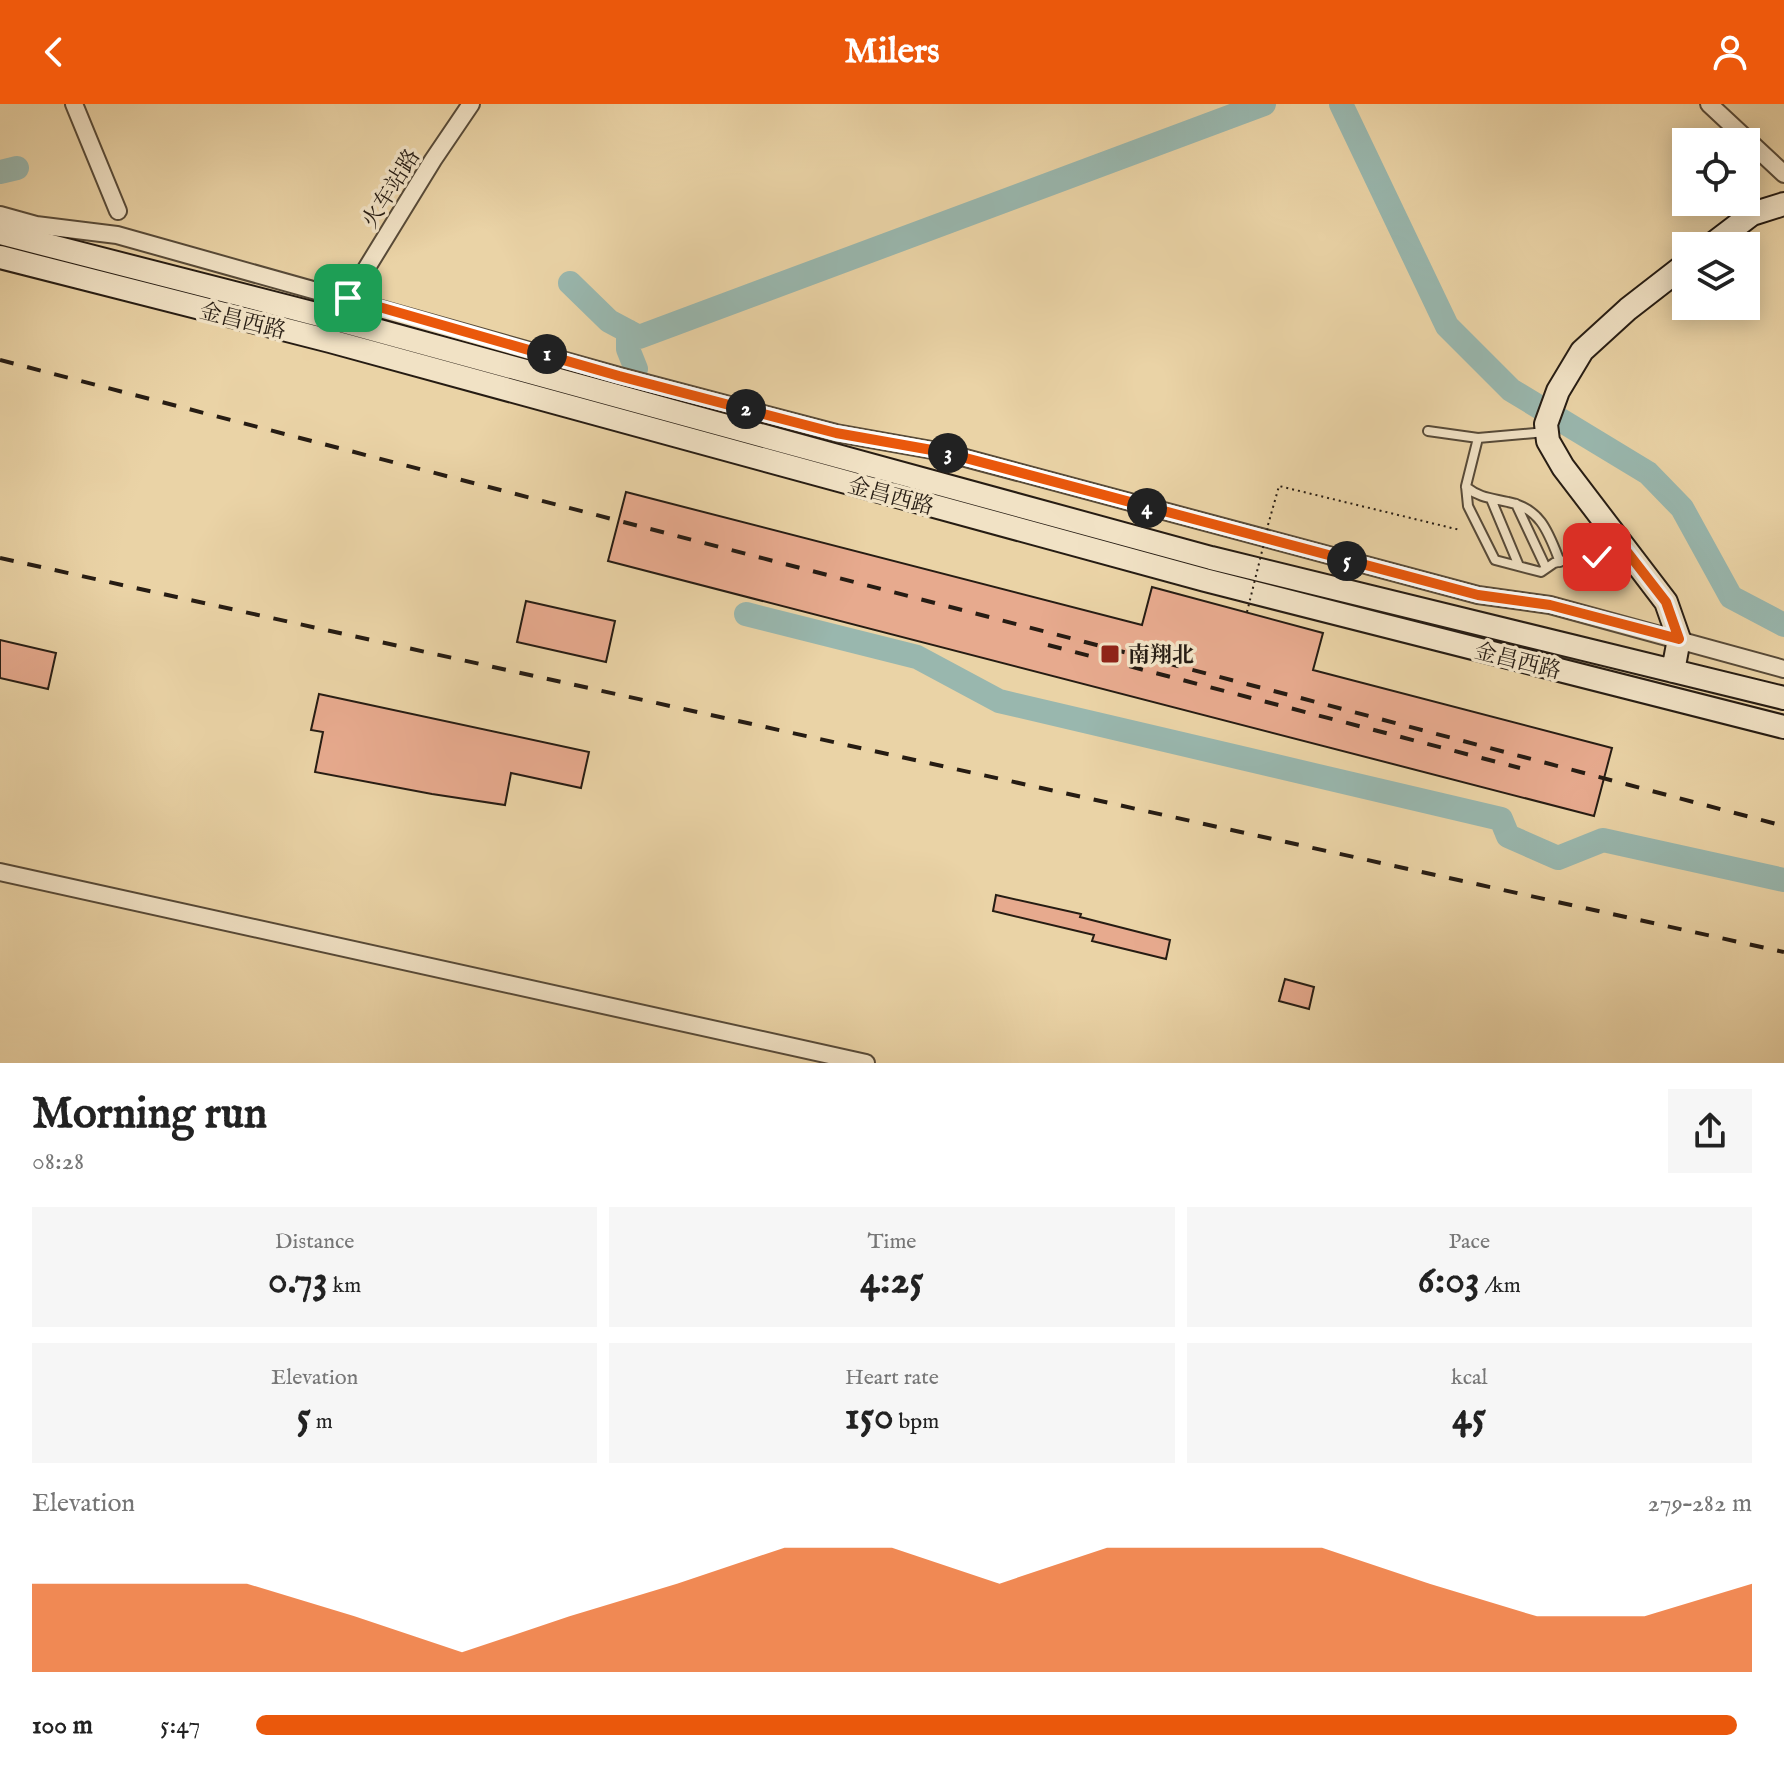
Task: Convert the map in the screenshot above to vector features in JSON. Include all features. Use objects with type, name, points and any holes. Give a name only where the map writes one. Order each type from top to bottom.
[{"type":"main road","points":[[1728,232],[1752,214],[1784,204]]},
{"type":"main road","name":"金昌西路","points":[[0,233],[335,319],[1211,558],[1784,698]]},
{"type":"main road","name":"金昌西路","points":[[0,257],[330,341],[1205,580],[1784,727]]},
{"type":"main road","points":[[1672,275],[1582,351],[1558,391],[1546,428],[1548,441],[1563,467],[1666,602],[1679,639],[1673,671]]},
{"type":"street","points":[[74,104],[118,211]]},
{"type":"street","name":"火车站路","points":[[330,341],[335,319],[471,104]]},
{"type":"street","points":[[1709,104],[1784,174]]},
{"type":"street","points":[[0,215],[36,225],[117,235],[619,376],[836,433],[943,452],[1478,595],[1550,605],[1784,669]]},
{"type":"street","points":[[0,872],[866,1063]]},
{"type":"lane","points":[[1428,431],[1478,438],[1546,428]]},
{"type":"lane","points":[[1478,438],[1466,486],[1468,506],[1495,560],[1541,572],[1578,557],[1597,557],[1621,544]]},
{"type":"lane","points":[[1466,486],[1479,497],[1534,511],[1547,530],[1560,562]]},
{"type":"lane","points":[[1491,499],[1519,566]]},
{"type":"lane","points":[[1515,504],[1546,568]]},
{"type":"path","points":[[1247,612],[1279,486],[1460,530]]},
{"type":"building","name":"南翔北","points":[[626,492],[1142,625],[1152,587],[1323,633],[1313,670],[1612,748],[1594,816],[608,561]]},
{"type":"building","points":[[526,601],[615,621],[606,662],[517,642]]},
{"type":"building","points":[[0,640],[56,653],[48,689],[0,678]]},
{"type":"building","points":[[319,694],[589,752],[581,788],[511,773],[505,805],[315,772],[323,732],[311,730]]},
{"type":"building","points":[[996,895],[1081,914],[1080,917],[1170,940],[1166,959],[1092,941],[1094,935],[993,911]]},
{"type":"building","points":[[1285,979],[1314,987],[1309,1009],[1279,1001]]},
{"type":"waterway","points":[[570,283],[609,321],[639,337],[1264,104]]},
{"type":"waterway","points":[[1341,104],[1447,326],[1511,390],[1648,473],[1682,508],[1731,597],[1784,625]]},
{"type":"waterway","points":[[0,172],[17,168]]},
{"type":"waterway","points":[[628,331],[628,349],[636,369]]},
{"type":"waterway","points":[[746,614],[917,657],[999,701],[1501,819],[1508,836],[1558,858],[1603,840],[1784,880]]},
{"type":"railway","points":[[0,360],[1784,826]]},
{"type":"railway","points":[[0,558],[1784,952]]},
{"type":"railway","points":[[1048,645],[1520,768]]},
{"type":"place","name":"南翔北","points":[[1110,654]]},
{"type":"route","points":[[348,298],[619,376],[836,433],[943,452],[1478,595],[1550,605],[1679,639],[1666,602],[1621,544],[1597,557]]}]
